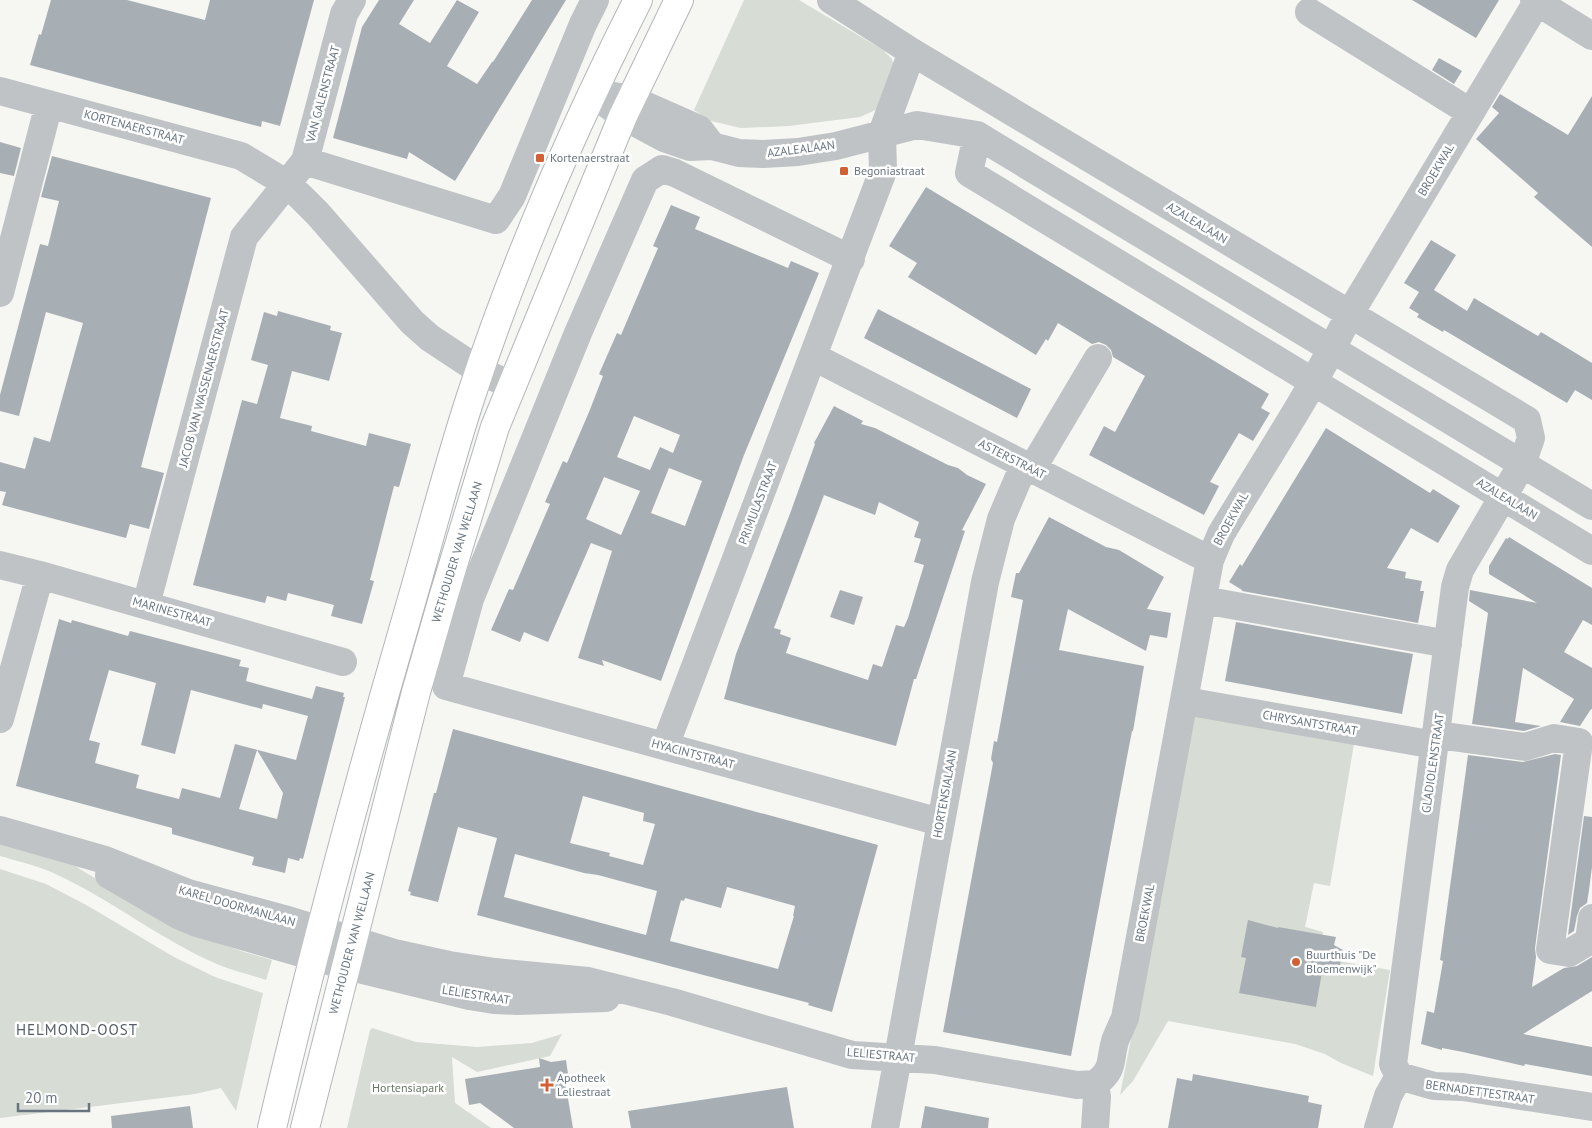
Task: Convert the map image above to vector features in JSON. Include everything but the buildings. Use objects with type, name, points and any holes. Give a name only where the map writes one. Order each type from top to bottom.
[{"type":"main road","points":[[272,1128],[313,957],[380,708],[470,399],[510,286],[554,176],[638,0]]},
{"type":"main road","name":"WETHOUDER VAN WELLAAN","points":[[305,1128],[416,692],[442,598],[495,427],[627,107],[679,0]]},
{"type":"street","name":"VAN GALENSTRAAT","points":[[286,183],[305,161],[344,14],[352,0]]},
{"type":"street","points":[[305,161],[496,220],[512,196],[583,24],[595,0]]},
{"type":"street","name":"AZALEALAAN","points":[[831,0],[912,52],[1527,420],[1532,438],[1522,464]]},
{"type":"street","points":[[1536,1],[1592,36]]},
{"type":"street","name":"BROEKWAL","points":[[1095,1084],[1104,1077],[1111,1066],[1116,1040],[1125,1018],[1210,560],[1221,534],[1313,382],[1349,315],[1536,1]]},
{"type":"street","points":[[1309,12],[1470,112]]},
{"type":"street","points":[[882,133],[912,52]]},
{"type":"street","name":"KORTENAERSTRAAT","points":[[0,91],[241,156],[286,183],[318,214],[412,322],[430,338],[480,371],[511,385]]},
{"type":"street","name":"AZALEALAAN","points":[[592,93],[627,107],[664,138],[690,147],[712,146],[739,153],[798,152],[836,146],[882,133],[917,126],[977,134],[1592,506]]},
{"type":"street","points":[[0,293],[49,104]]},
{"type":"street","name":"PRIMULASTRAAT","points":[[665,746],[883,171],[882,133]]},
{"type":"street","name":"AZALEALAAN","points":[[977,134],[969,173],[1592,551]]},
{"type":"street","name":"HYACINTSTRAAT","points":[[850,259],[675,173],[662,169],[645,180],[578,332],[470,599],[446,686],[940,822]]},
{"type":"street","name":"JACOB VAN WASSENAERSTRAAT","points":[[146,605],[244,237],[286,183]]},
{"type":"street","name":"ASTERSTRAAT","points":[[814,357],[1210,560]]},
{"type":"street","name":"HORTENSIALAAN","points":[[885,1128],[985,582],[1001,519],[1028,467],[1098,358]]},
{"type":"street","name":"GLADIOLENSTRAAT","points":[[1399,1076],[1393,1064],[1456,587],[1460,570],[1522,464]]},
{"type":"street","name":"MARINESTRAAT","points":[[0,565],[40,574],[343,662]]},
{"type":"street","points":[[0,719],[40,574]]},
{"type":"street","points":[[1203,600],[1448,644]]},
{"type":"street","name":"CHRYSANTSTRAAT","points":[[1184,701],[1436,740],[1525,747],[1554,738],[1579,742]]},
{"type":"street","points":[[1579,742],[1592,780]]},
{"type":"street","points":[[1579,742],[1550,950],[1569,953],[1589,941],[1592,918]]},
{"type":"street","name":"KAREL DOORMANLAAN","points":[[0,830],[105,860],[188,893],[352,940]]},
{"type":"street","name":"KAREL DOORMANLAAN","points":[[66,848],[133,890],[178,915],[218,930],[313,957]]},
{"type":"street","name":"LELIESTRAAT","points":[[352,940],[394,953],[449,965],[495,972],[588,981],[672,1002],[852,1055],[935,1060],[1077,1085],[1095,1084]]},
{"type":"street","name":"LELIESTRAAT","points":[[313,957],[443,990],[494,1000],[594,997],[672,1002]]},
{"type":"street","points":[[1378,1128],[1388,1096],[1399,1076]]},
{"type":"street","name":"BERNADETTESTRAAT","points":[[1399,1076],[1414,1082],[1434,1086],[1463,1087],[1587,1114]]},
{"type":"street","points":[[1095,1084],[1097,1097],[1095,1128]]},
{"type":"green space","points":[[744,0],[799,0],[883,50],[892,59],[894,67],[882,107],[860,117],[789,126],[741,128],[711,121],[694,110]]},
{"type":"green space","points":[[1196,706],[1354,744],[1330,886],[1314,883],[1305,927],[1323,932],[1320,946],[1327,959],[1390,970],[1373,1076],[1341,1063],[1325,1054],[1295,1044],[1168,1021],[1133,1081],[1120,1095]]},
{"type":"green space","points":[[0,843],[75,866],[149,911],[188,932],[272,960],[266,980],[225,967],[197,955],[73,882],[32,865],[0,856]]},
{"type":"green space","points":[[0,869],[46,884],[88,906],[174,957],[215,977],[263,993],[236,1111],[221,1088],[195,1094],[0,1118]]},
{"type":"green space","name":"Hortensiapark","points":[[372,1028],[416,1042],[477,1047],[532,1043],[562,1034],[550,1056],[477,1072],[452,1057],[455,1103],[491,1128],[347,1128]]},
{"type":"place","name":"Kortenaerstraat","points":[[540,158]]},
{"type":"place","name":"Begoniastraat","points":[[844,171]]},
{"type":"place","name":"Buurthuis \"De Bloemenwijk\"","points":[[1296,962]]},
{"type":"place","name":"Apotheek Leliestraat","points":[[547,1085]]},
{"type":"district","name":"HELMOND-OOST","points":[[77,1030]]}]
